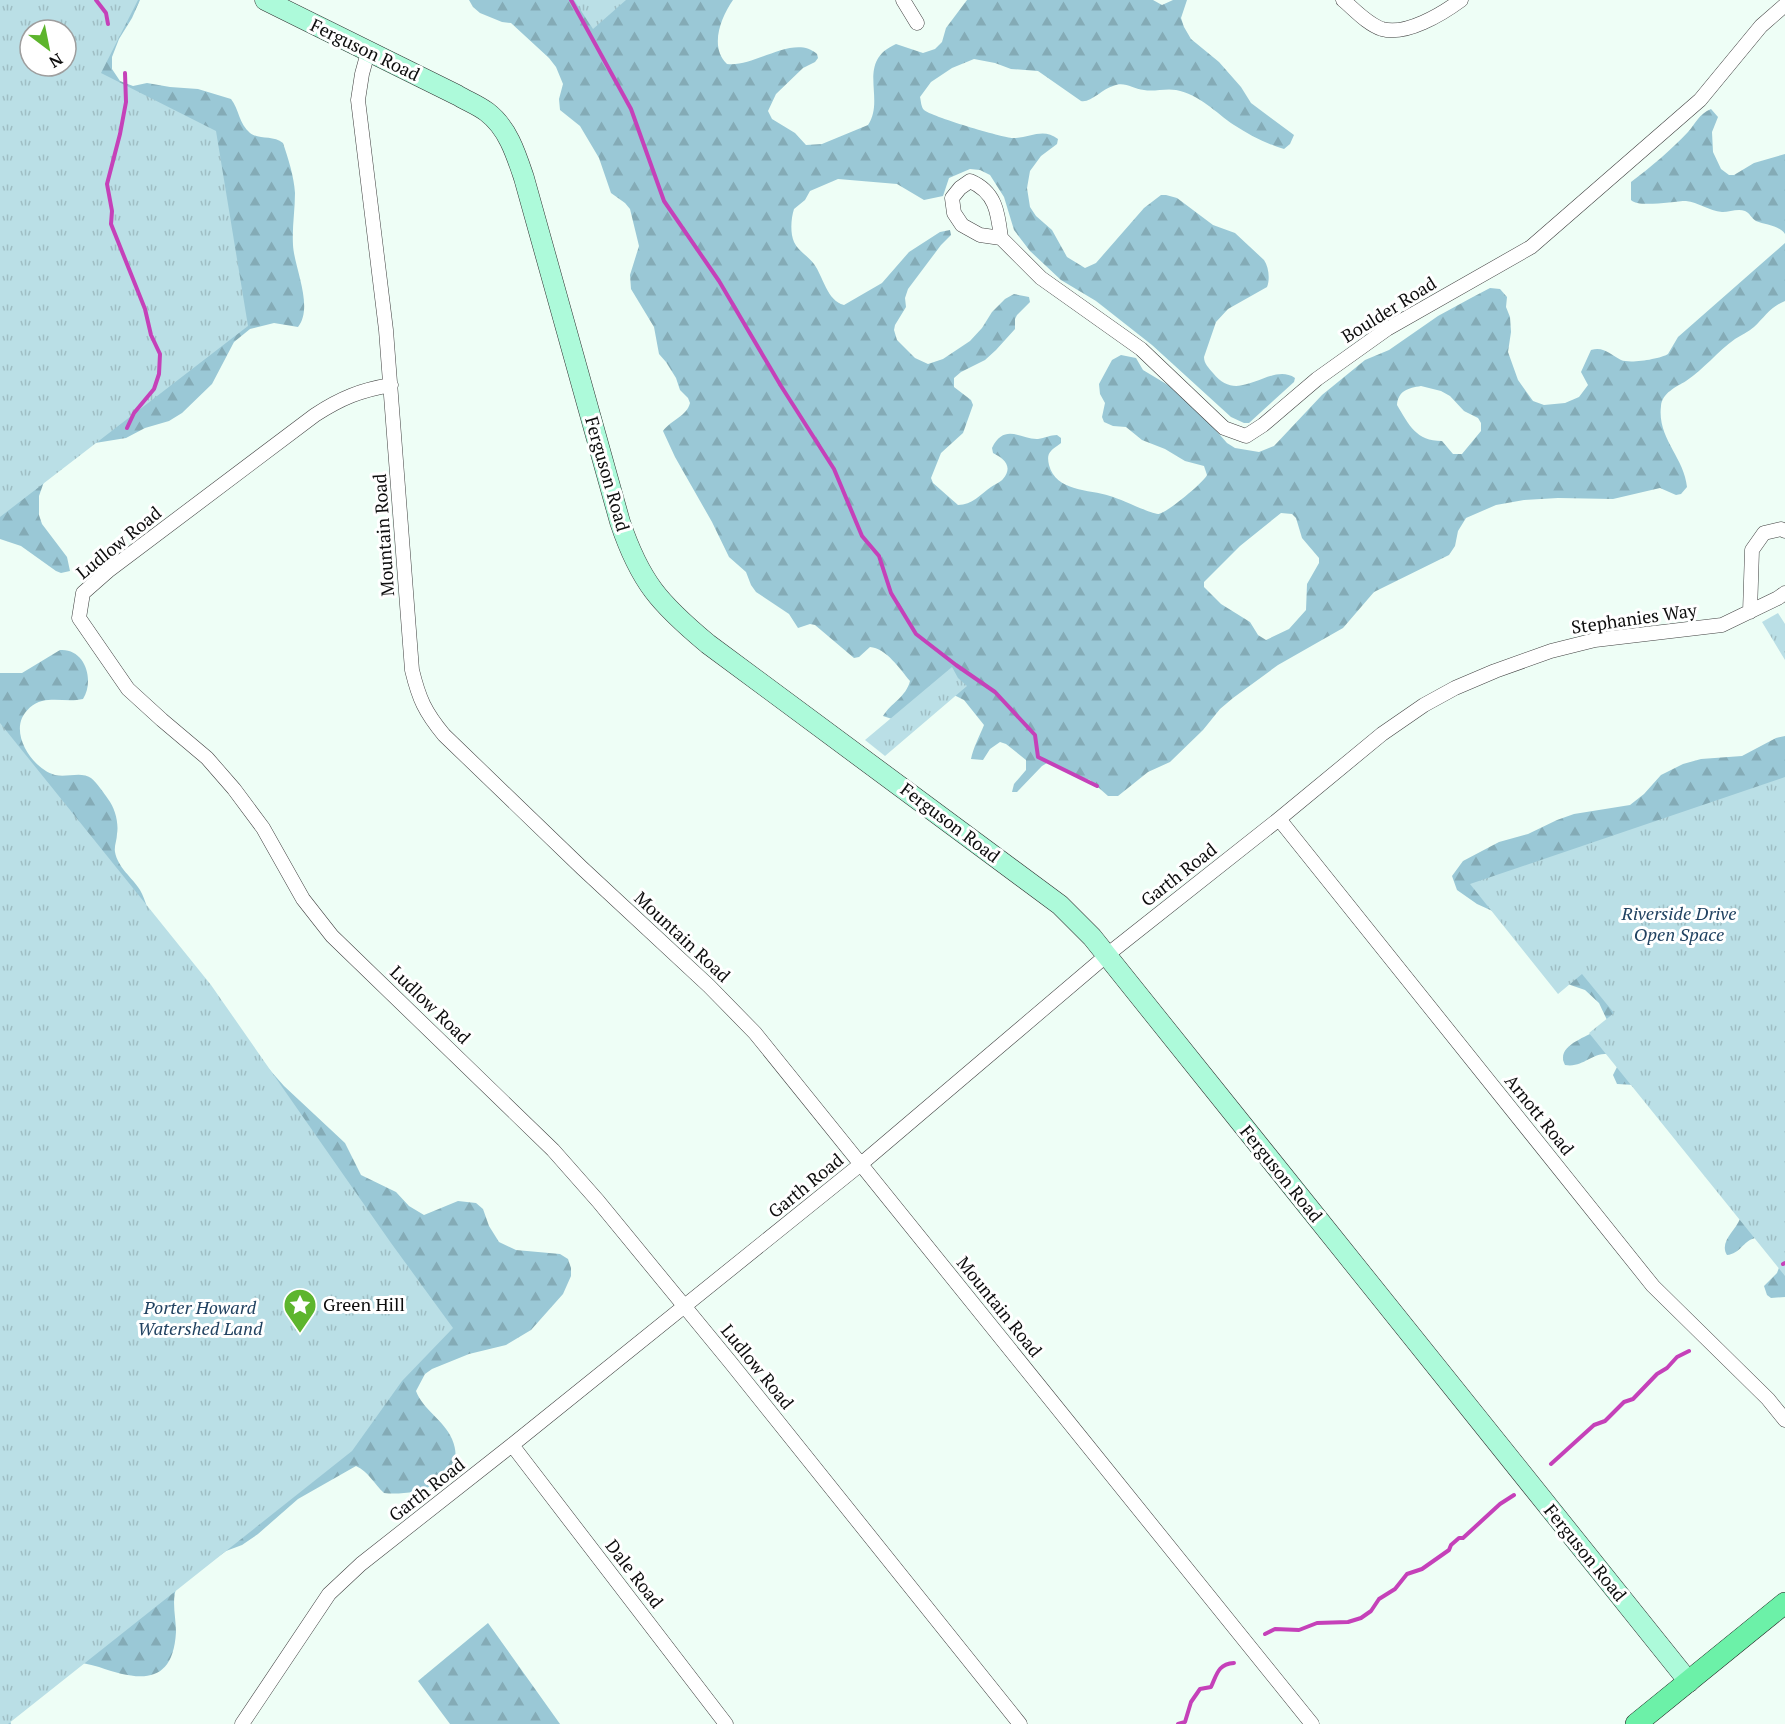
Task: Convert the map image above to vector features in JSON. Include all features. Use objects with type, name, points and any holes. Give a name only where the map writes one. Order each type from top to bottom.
[{"type":"main road","points":[[1636,1724],[1785,1603]]},
{"type":"street","name":"Ferguson Road","points":[[265,0],[457,95],[488,112],[502,128],[515,148],[620,522],[631,554],[652,591],[677,618],[708,644],[1060,905],[1092,937],[1689,1682]]},
{"type":"street","points":[[903,0],[917,23]]},
{"type":"street","points":[[1343,0],[1366,20],[1382,29],[1404,30],[1444,13],[1461,0]]},
{"type":"street","name":"Boulder Road","points":[[1001,238],[1041,278],[1141,349],[1224,428],[1246,436],[1387,329],[1531,247],[1700,100],[1761,26],[1785,5]]},
{"type":"street","name":"Mountain Road","points":[[368,52],[358,100],[380,265],[412,670],[417,692],[427,714],[444,735],[709,986],[755,1033],[1312,1724]]},
{"type":"street","name":"Ludlow Road","points":[[391,384],[365,389],[341,398],[315,415],[108,571],[83,594],[79,618],[128,689],[207,758],[234,789],[262,828],[303,899],[332,936],[553,1150],[598,1201],[1020,1724]]},
{"type":"street","points":[[1750,612],[1752,550],[1764,533],[1781,529],[1785,531]]},
{"type":"street","name":"Stephanies Way","points":[[1424,705],[1455,688],[1551,651],[1595,640],[1722,625],[1785,593]]},
{"type":"street","name":"Garth Road","points":[[242,1724],[329,1594],[361,1564],[861,1164],[1107,955],[1382,734],[1424,705]]},
{"type":"street","name":"Arnott Road","points":[[1279,819],[1653,1286],[1768,1400],[1785,1420]]},
{"type":"street","name":"Dale Road","points":[[512,1445],[726,1724]]},
{"type":"green space","points":[[0,0],[140,0],[112,57],[112,69],[120,81],[133,86],[147,83],[198,89],[231,99],[250,133],[283,143],[294,187],[293,245],[304,298],[302,319],[298,327],[274,323],[250,329],[234,342],[212,384],[182,413],[169,421],[145,428],[126,438],[89,444],[47,473],[39,496],[39,515],[42,524],[67,557],[70,571],[61,573],[56,571],[21,546],[0,539]]},
{"type":"green space","points":[[0,0],[138,0],[101,73],[216,131],[248,326],[0,517]]},
{"type":"green space","points":[[469,0],[733,0],[721,23],[718,41],[722,57],[727,64],[738,64],[797,47],[817,54],[818,58],[815,62],[803,68],[776,94],[768,111],[772,119],[795,133],[806,145],[822,144],[868,125],[873,115],[874,71],[877,61],[884,52],[896,44],[923,53],[935,49],[942,42],[946,28],[967,0],[1153,0],[1162,5],[1173,0],[1187,0],[1181,18],[1191,39],[1219,62],[1241,87],[1251,103],[1294,135],[1290,144],[1284,149],[1246,132],[1200,100],[1184,92],[1117,85],[1089,100],[1081,101],[1038,71],[1011,69],[974,59],[952,68],[931,82],[920,97],[924,110],[967,126],[1013,138],[1042,133],[1058,139],[1057,144],[1041,156],[1030,171],[1027,188],[1030,207],[1036,216],[1052,230],[1067,257],[1085,268],[1096,263],[1144,208],[1161,195],[1177,198],[1213,225],[1235,233],[1264,260],[1268,274],[1267,287],[1228,309],[1216,322],[1204,357],[1213,373],[1223,382],[1233,386],[1244,385],[1275,375],[1285,374],[1295,378],[1294,382],[1249,423],[1231,417],[1152,345],[1096,301],[1061,280],[1030,251],[1014,230],[1004,197],[990,175],[980,170],[970,169],[949,178],[943,196],[924,200],[897,184],[838,179],[810,191],[805,200],[794,209],[791,226],[794,242],[814,264],[833,299],[844,305],[882,283],[909,252],[940,232],[950,230],[951,235],[908,289],[905,298],[906,307],[894,330],[897,340],[915,358],[928,364],[943,359],[970,341],[1005,299],[1014,294],[1029,297],[1030,302],[1015,319],[1015,329],[996,350],[985,360],[954,378],[954,387],[971,400],[973,405],[963,433],[941,453],[931,478],[933,483],[958,505],[972,501],[1003,479],[1007,470],[1006,463],[993,453],[992,448],[997,440],[1008,434],[1032,439],[1057,435],[1061,438],[1061,443],[1053,449],[1048,459],[1053,474],[1059,480],[1074,488],[1110,496],[1158,514],[1169,509],[1204,479],[1207,475],[1204,466],[1185,461],[1165,449],[1142,440],[1126,427],[1113,426],[1104,422],[1102,417],[1105,403],[1100,394],[1099,384],[1112,360],[1121,355],[1136,358],[1143,370],[1173,388],[1206,419],[1227,443],[1235,448],[1259,452],[1274,446],[1322,395],[1365,360],[1389,350],[1438,316],[1490,288],[1500,289],[1507,297],[1506,307],[1510,317],[1511,332],[1508,352],[1518,380],[1533,401],[1544,405],[1565,403],[1579,397],[1588,385],[1581,372],[1591,350],[1604,350],[1625,361],[1652,359],[1668,354],[1678,337],[1785,243],[1785,301],[1772,309],[1754,327],[1728,344],[1699,371],[1664,397],[1661,406],[1663,428],[1681,466],[1687,487],[1681,494],[1676,495],[1660,488],[1613,499],[1524,500],[1496,505],[1466,518],[1458,531],[1455,546],[1449,555],[1374,592],[1343,628],[1278,665],[1233,698],[1170,762],[1148,772],[1118,796],[1108,796],[1090,780],[1047,763],[1017,792],[1012,792],[1014,784],[1026,770],[1026,760],[1000,742],[990,749],[983,760],[971,759],[984,725],[964,700],[952,694],[898,721],[883,716],[902,696],[910,681],[892,660],[882,651],[870,647],[859,657],[854,658],[815,625],[810,624],[798,628],[789,614],[756,592],[746,572],[729,557],[663,431],[686,411],[690,403],[659,354],[654,327],[631,289],[630,275],[639,246],[630,209],[611,193],[599,158],[580,126],[560,110],[559,99],[563,84],[556,67],[511,23],[502,22],[480,13]],"holes":[[[1421,386],[1450,396],[1464,411],[1478,418],[1481,431],[1462,454],[1453,454],[1442,441],[1420,435],[1401,412],[1397,405],[1399,396],[1408,389]],[[1281,513],[1292,514],[1296,518],[1302,538],[1319,558],[1319,563],[1307,584],[1306,610],[1289,629],[1266,640],[1258,635],[1250,622],[1221,604],[1204,587],[1204,582],[1240,546]]]},
{"type":"green space","points":[[574,0],[626,0],[593,29]]},
{"type":"green space","points":[[1711,109],[1718,117],[1712,132],[1713,152],[1721,169],[1729,175],[1734,175],[1754,163],[1785,154],[1785,234],[1776,227],[1756,221],[1742,210],[1722,212],[1686,201],[1641,204],[1631,200],[1631,182],[1668,152],[1701,116]]},
{"type":"green space","points":[[1778,613],[1785,624],[1785,660],[1762,622]]},
{"type":"green space","name":"Porter Howard Watershed Land","points":[[60,650],[76,654],[85,667],[88,683],[83,699],[47,700],[30,707],[22,718],[20,726],[23,744],[33,760],[47,772],[59,776],[87,776],[102,791],[116,816],[115,850],[119,863],[140,890],[147,907],[238,1034],[284,1086],[345,1143],[361,1175],[396,1192],[409,1206],[424,1215],[458,1201],[476,1203],[483,1209],[489,1226],[499,1242],[516,1250],[560,1254],[568,1259],[571,1276],[563,1294],[531,1330],[506,1345],[469,1354],[425,1374],[416,1391],[423,1404],[448,1432],[456,1454],[447,1476],[424,1489],[397,1494],[384,1493],[368,1475],[356,1466],[298,1499],[258,1534],[242,1545],[226,1551],[177,1586],[174,1597],[176,1632],[173,1650],[168,1662],[161,1670],[151,1675],[127,1675],[68,1660],[9,1717],[11,1724],[0,1724],[0,673],[22,673]]},
{"type":"green space","points":[[952,667],[958,678],[967,686],[885,756],[865,740]]},
{"type":"green space","name":"Porter Howard Watershed Land","points":[[0,723],[211,985],[453,1328],[402,1381],[352,1451],[8,1724],[0,1724]]},
{"type":"green space","name":"Riverside Drive Open Space","points":[[1785,736],[1785,1297],[1771,1298],[1767,1295],[1764,1286],[1777,1273],[1780,1265],[1755,1238],[1727,1255],[1726,1241],[1740,1219],[1635,1085],[1617,1084],[1613,1075],[1617,1067],[1611,1054],[1598,1055],[1578,1064],[1565,1065],[1563,1058],[1568,1048],[1598,1029],[1607,1020],[1599,1003],[1585,990],[1556,980],[1499,914],[1477,904],[1457,890],[1452,876],[1463,861],[1499,842],[1528,834],[1574,814],[1630,805],[1644,794],[1661,775],[1683,764],[1701,759],[1742,756],[1776,738]]},
{"type":"green space","name":"Riverside Drive Open Space","points":[[1785,777],[1785,1276],[1589,1033],[1614,1013],[1582,974],[1558,994],[1470,884]]},
{"type":"green space","points":[[488,1623],[560,1724],[450,1724],[418,1681]]},
{"type":"waterway","points":[[96,0],[106,13],[108,24]]},
{"type":"waterway","points":[[571,0],[631,109],[664,201],[719,281],[781,386],[834,469],[862,536],[879,556],[891,593],[916,634],[995,692],[1035,735],[1038,757],[1097,786]]},
{"type":"waterway","points":[[125,73],[126,102],[107,184],[112,211],[111,224],[145,309],[151,335],[160,354],[159,374],[154,389],[134,413],[127,428]]},
{"type":"waterway","points":[[1551,1464],[1594,1425],[1605,1421],[1624,1402],[1633,1399],[1677,1357],[1689,1351]]},
{"type":"waterway","points":[[1265,1634],[1275,1629],[1299,1630],[1317,1623],[1348,1622],[1361,1618],[1371,1611],[1379,1599],[1395,1589],[1407,1574],[1422,1569],[1449,1550],[1459,1538],[1463,1538],[1500,1504],[1514,1495]]},
{"type":"waterway","points":[[1178,1724],[1185,1722],[1191,1702],[1200,1689],[1211,1687],[1221,1668],[1234,1663]]},
{"type":"place","name":"Green Hill","points":[[300,1334]]}]
